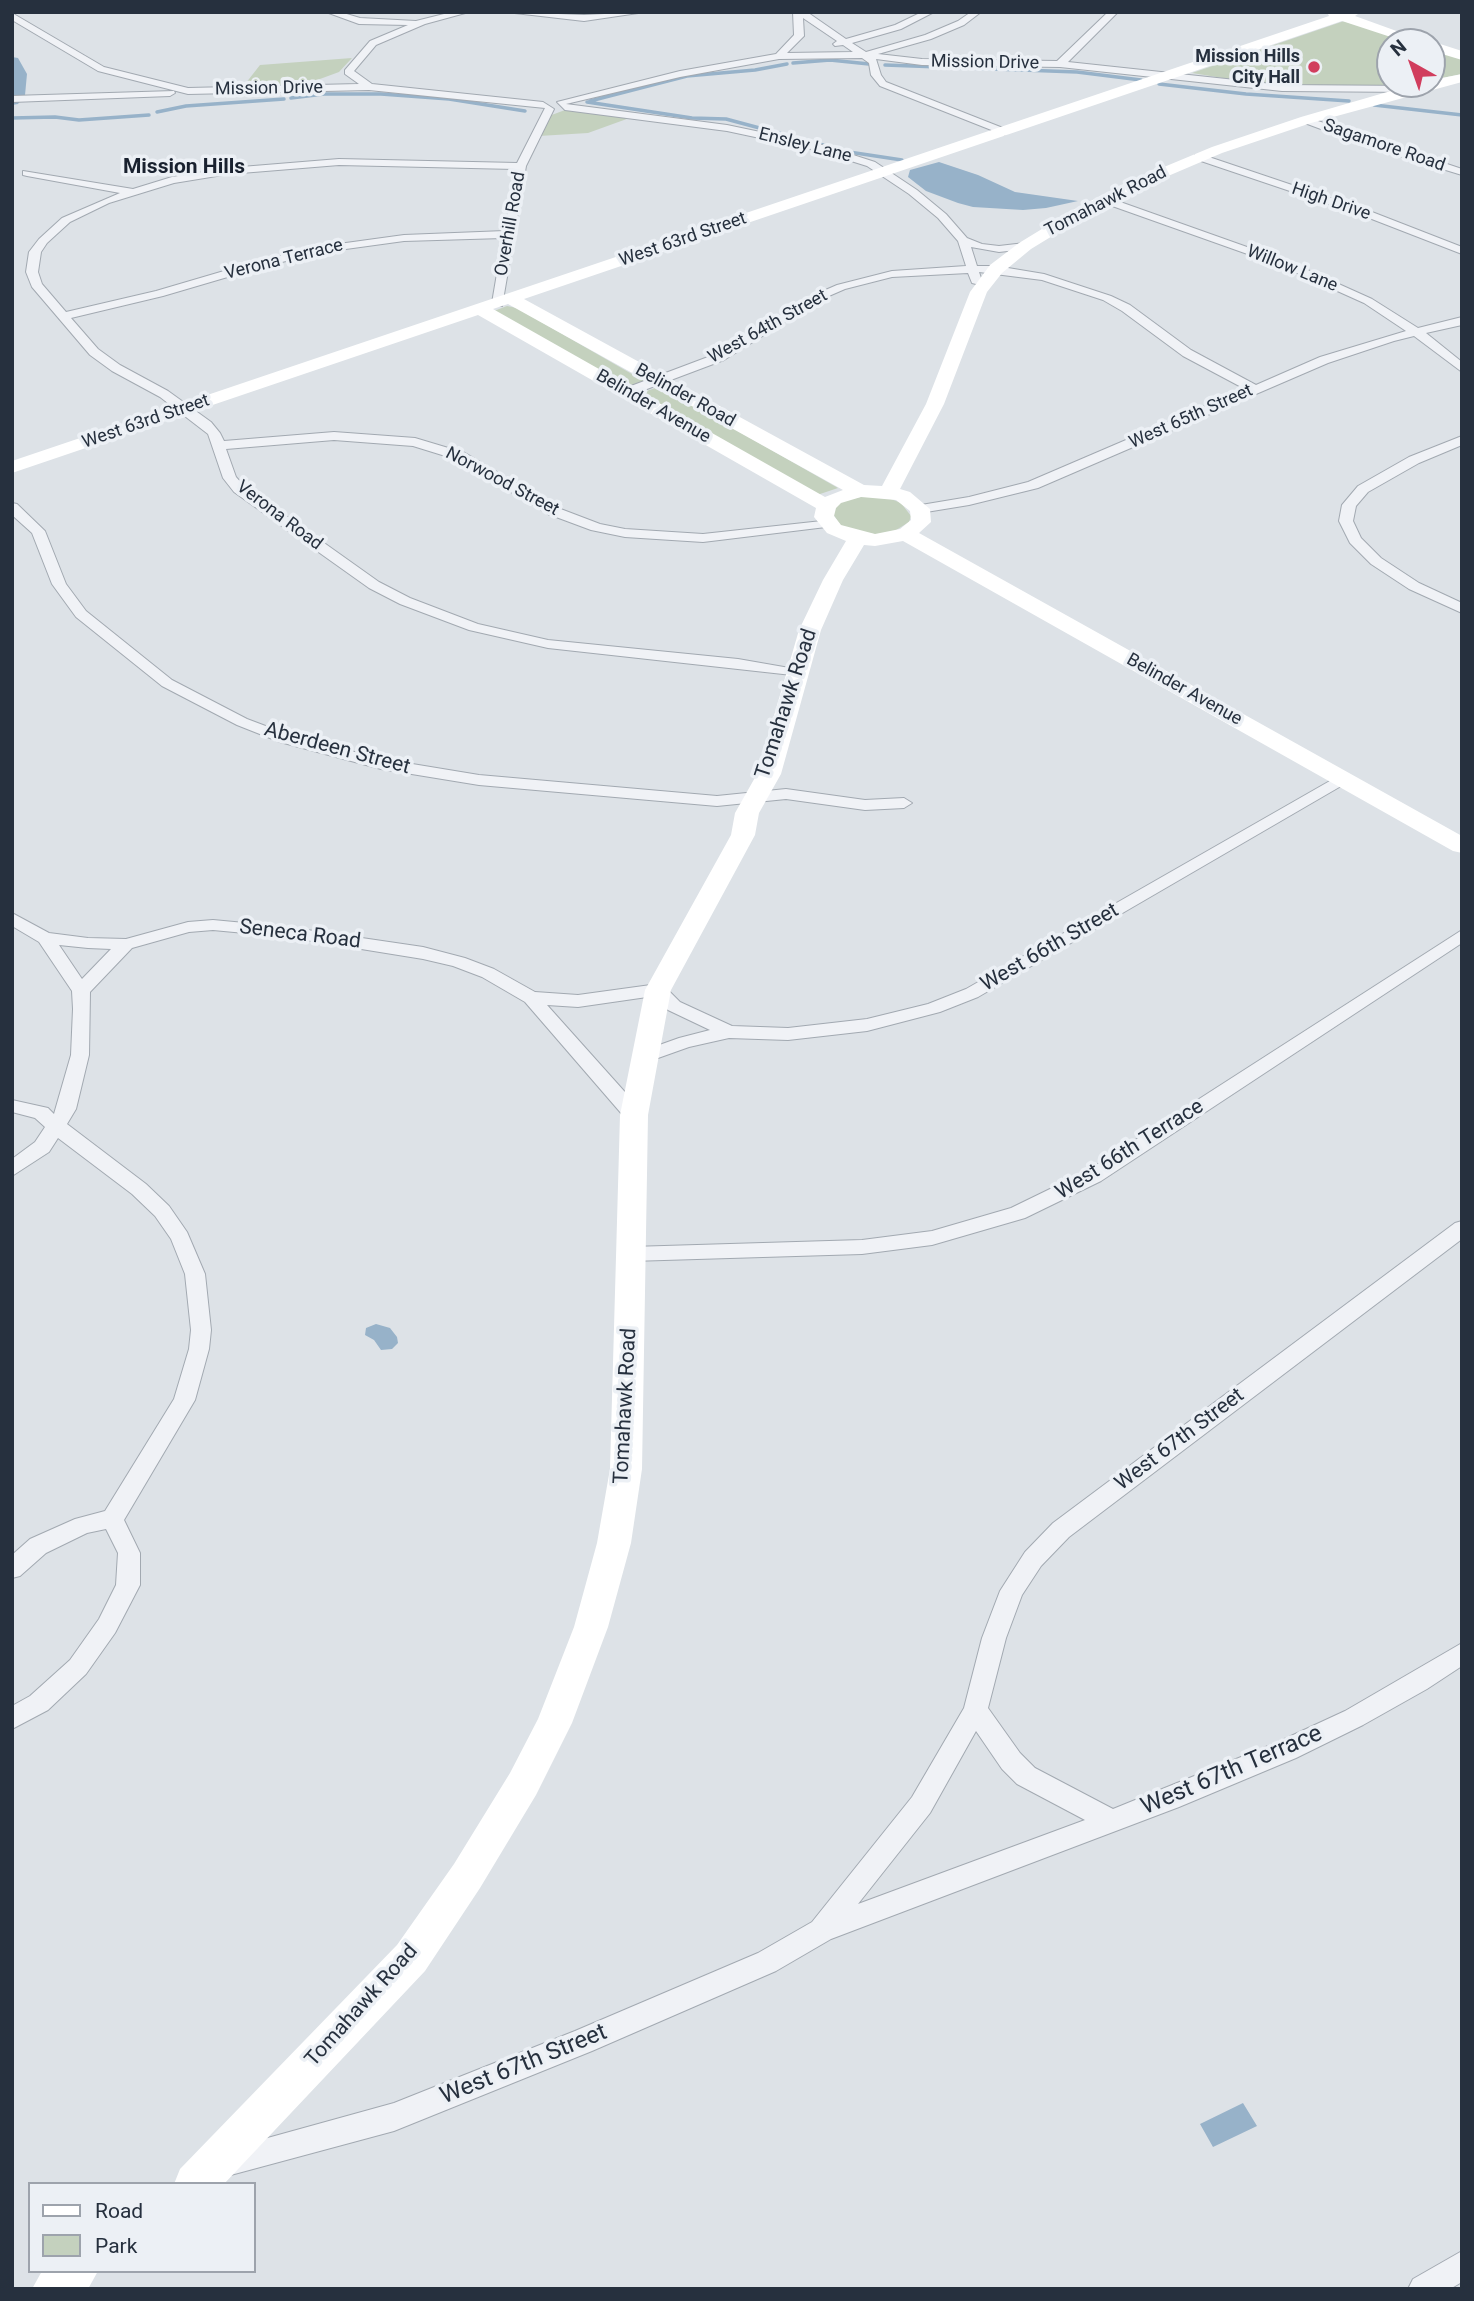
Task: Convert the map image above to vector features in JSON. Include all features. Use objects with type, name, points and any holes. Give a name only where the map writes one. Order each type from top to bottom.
[{"type":"street","points":[[330,12],[359,22],[422,22]]},
{"type":"street","points":[[302,89],[348,72],[373,43],[422,22],[465,12]]},
{"type":"street","points":[[510,12],[584,18],[641,12]]},
{"type":"street","points":[[799,12],[866,55],[874,62],[876,75],[883,84],[1003,132]]},
{"type":"street","points":[[779,56],[794,44],[799,36],[799,12]]},
{"type":"street","points":[[779,56],[845,43],[898,27],[930,12]]},
{"type":"street","points":[[866,55],[928,37],[961,23],[977,12]]},
{"type":"street","points":[[1060,64],[1114,12]]},
{"type":"street","points":[[1345,13],[1384,28]]},
{"type":"street","name":"West 63rd Street","points":[[12,467],[1171,75],[1345,13]]},
{"type":"street","name":"Mission Drive","points":[[12,16],[87,62],[115,74],[188,91],[369,87],[546,107],[680,74],[779,56],[866,55],[942,63],[1060,64],[1282,88],[1375,94]]},
{"type":"street","points":[[359,22],[371,34],[373,43]]},
{"type":"street","points":[[348,72],[369,87]]},
{"type":"street","points":[[80,97],[115,74]]},
{"type":"street","name":"Tomahawk Road","points":[[889,492],[935,404],[979,292],[996,269],[1025,246],[1105,200],[1199,157],[1375,94],[1462,78]]},
{"type":"street","points":[[16,99],[188,91]]},
{"type":"street","name":"Ensley Lane","points":[[563,104],[685,121],[797,142],[877,167],[942,216],[963,240],[979,292]]},
{"type":"street","name":"Overhill Road","points":[[496,304],[521,166],[546,107]]},
{"type":"street","name":"Sagamore Road","points":[[1306,120],[1462,172]]},
{"type":"street","name":"High Drive","points":[[1199,157],[1368,214],[1462,251]]},
{"type":"street","name":"Verona Road","points":[[521,166],[394,162],[300,164],[194,176],[131,192],[66,220],[43,241],[31,264],[36,285],[104,361],[185,409],[206,425],[214,433],[230,478],[256,502],[374,584],[435,614],[485,630],[548,644],[738,663],[796,673]]},
{"type":"street","points":[[27,173],[131,192]]},
{"type":"street","name":"Willow Lane","points":[[1105,200],[1327,282],[1368,301],[1417,332],[1462,368]]},
{"type":"street","name":"Verona Terrace","points":[[64,316],[159,294],[262,263],[324,249],[404,238],[509,234]]},
{"type":"street","points":[[963,240],[980,247],[999,249],[1025,246]]},
{"type":"street","points":[[996,269],[1057,280],[1107,298],[1126,308],[1187,354],[1254,390]]},
{"type":"street","name":"West 64th Street","points":[[627,392],[658,382],[748,342],[818,297],[841,287],[892,274],[996,269]]},
{"type":"street","name":"Belinder Road","points":[[496,304],[658,382],[860,491]]},
{"type":"street","name":"Belinder Avenue","points":[[496,304],[627,392],[826,514],[845,535],[858,538]]},
{"type":"street","name":"West 65th Street","points":[[920,509],[979,499],[1034,485],[1324,360],[1462,321]]},
{"type":"street","name":"Norwood Street","points":[[219,446],[262,440],[334,436],[415,442],[460,456],[553,511],[596,527],[625,533],[703,538],[826,514]]},
{"type":"street","points":[[1462,440],[1384,476],[1357,494],[1346,512],[1350,533],[1370,556],[1414,586],[1462,609]]},
{"type":"street","points":[[826,514],[834,499],[860,491],[889,492],[913,502],[920,509],[921,522],[906,534],[875,540],[858,538]]},
{"type":"street","name":"Aberdeen Street","points":[[12,507],[38,531],[59,584],[80,614],[167,683],[253,727],[344,756],[430,774],[717,801],[786,794],[866,805],[904,803]]},
{"type":"street","name":"Belinder Avenue","points":[[906,534],[1462,846]]},
{"type":"street","name":"Tomahawk Road","points":[[204,2175],[411,1958],[474,1865],[523,1784],[554,1723],[591,1627],[614,1543],[628,1441],[634,1115],[658,990],[743,835],[747,813],[769,774],[796,673],[822,602],[858,538]]},
{"type":"street","name":"West 66th Street","points":[[644,1057],[685,1042],[729,1032],[788,1034],[867,1025],[934,1008],[972,993],[1342,779]]},
{"type":"street","points":[[12,918],[45,938],[126,944]]},
{"type":"street","name":"Seneca Road","points":[[126,944],[188,927],[213,925],[287,932],[423,953],[459,962],[488,973],[531,998],[634,1115]]},
{"type":"street","name":"West 66th Terrace","points":[[631,1254],[863,1247],[932,1238],[1018,1213],[1094,1176],[1462,935]]},
{"type":"street","points":[[12,1169],[42,1147],[67,1110],[78,1070],[81,991],[45,938]]},
{"type":"street","points":[[81,991],[126,944]]},
{"type":"street","name":"West 66th Street","points":[[658,990],[674,1006],[729,1032]]},
{"type":"street","name":"Seneca Road","points":[[531,998],[578,1001],[658,990]]},
{"type":"street","points":[[12,1106],[41,1113],[162,1210],[180,1237],[195,1275],[201,1310],[199,1349],[184,1400],[112,1519],[83,1525],[38,1546],[12,1569]]},
{"type":"street","name":"West 67th Street","points":[[821,1930],[921,1805],[975,1710],[989,1656],[1012,1591],[1045,1545],[1462,1228]]},
{"type":"street","points":[[12,1718],[39,1703],[78,1667],[107,1626],[128,1585],[130,1553],[112,1519]]},
{"type":"street","name":"West 67th Terrace","points":[[992,1867],[1287,1750],[1354,1718],[1419,1682],[1462,1653]]},
{"type":"street","points":[[975,1710],[1011,1761],[1026,1776],[1111,1821]]},
{"type":"street","name":"West 67th Street","points":[[204,2175],[394,2118],[582,2042],[766,1962],[821,1930],[992,1867]]},
{"type":"street","points":[[1423,2289],[1462,2265]]},
{"type":"street","points":[[53,2289],[74,2273]]},
{"type":"green space","points":[[1344,21],[1376,31],[1376,86],[1329,88],[1260,84],[1192,73]]},
{"type":"green space","points":[[1446,54],[1462,59],[1462,74],[1446,77]]},
{"type":"green space","points":[[352,58],[339,72],[309,83],[242,88],[260,65]]},
{"type":"green space","points":[[565,110],[635,116],[588,133],[539,136],[549,116]]},
{"type":"green space","points":[[507,306],[517,308],[644,381],[628,387],[494,311]]},
{"type":"green space","points":[[658,387],[838,488],[817,495],[641,393]]},
{"type":"green space","points":[[865,496],[901,503],[911,516],[909,522],[893,532],[880,535],[843,529],[831,511],[842,501]]},
{"type":"water","points":[[939,162],[978,175],[1015,192],[1078,201],[1023,210],[973,207],[926,191],[908,177],[910,170]]},
{"type":"water","points":[[376,1324],[390,1328],[397,1337],[398,1343],[392,1349],[381,1350],[374,1340],[365,1335],[366,1328]]},
{"type":"water","points":[[1243,2103],[1257,2126],[1213,2147],[1200,2124]]},
{"type":"waterway","points":[[793,63],[830,60],[869,64]]},
{"type":"waterway","points":[[12,62],[18,74],[16,95],[12,100]]},
{"type":"waterway","points":[[590,101],[687,76],[755,70],[787,64]]},
{"type":"waterway","points":[[885,65],[1077,72],[1141,80]]},
{"type":"waterway","points":[[1159,84],[1246,94],[1349,101]]},
{"type":"waterway","points":[[291,98],[324,94],[381,94],[449,99],[525,111]]},
{"type":"waterway","points":[[157,112],[186,106],[284,99]]},
{"type":"waterway","points":[[587,102],[692,118],[726,119],[849,152],[902,160]]},
{"type":"waterway","points":[[1374,105],[1462,115]]},
{"type":"waterway","points":[[12,118],[55,117],[79,120],[149,115]]},
{"type":"place","name":"Mission Hills City Hall","points":[[1314,67]]},
{"type":"district","name":"Mission Hills","points":[[184,168]]}]
